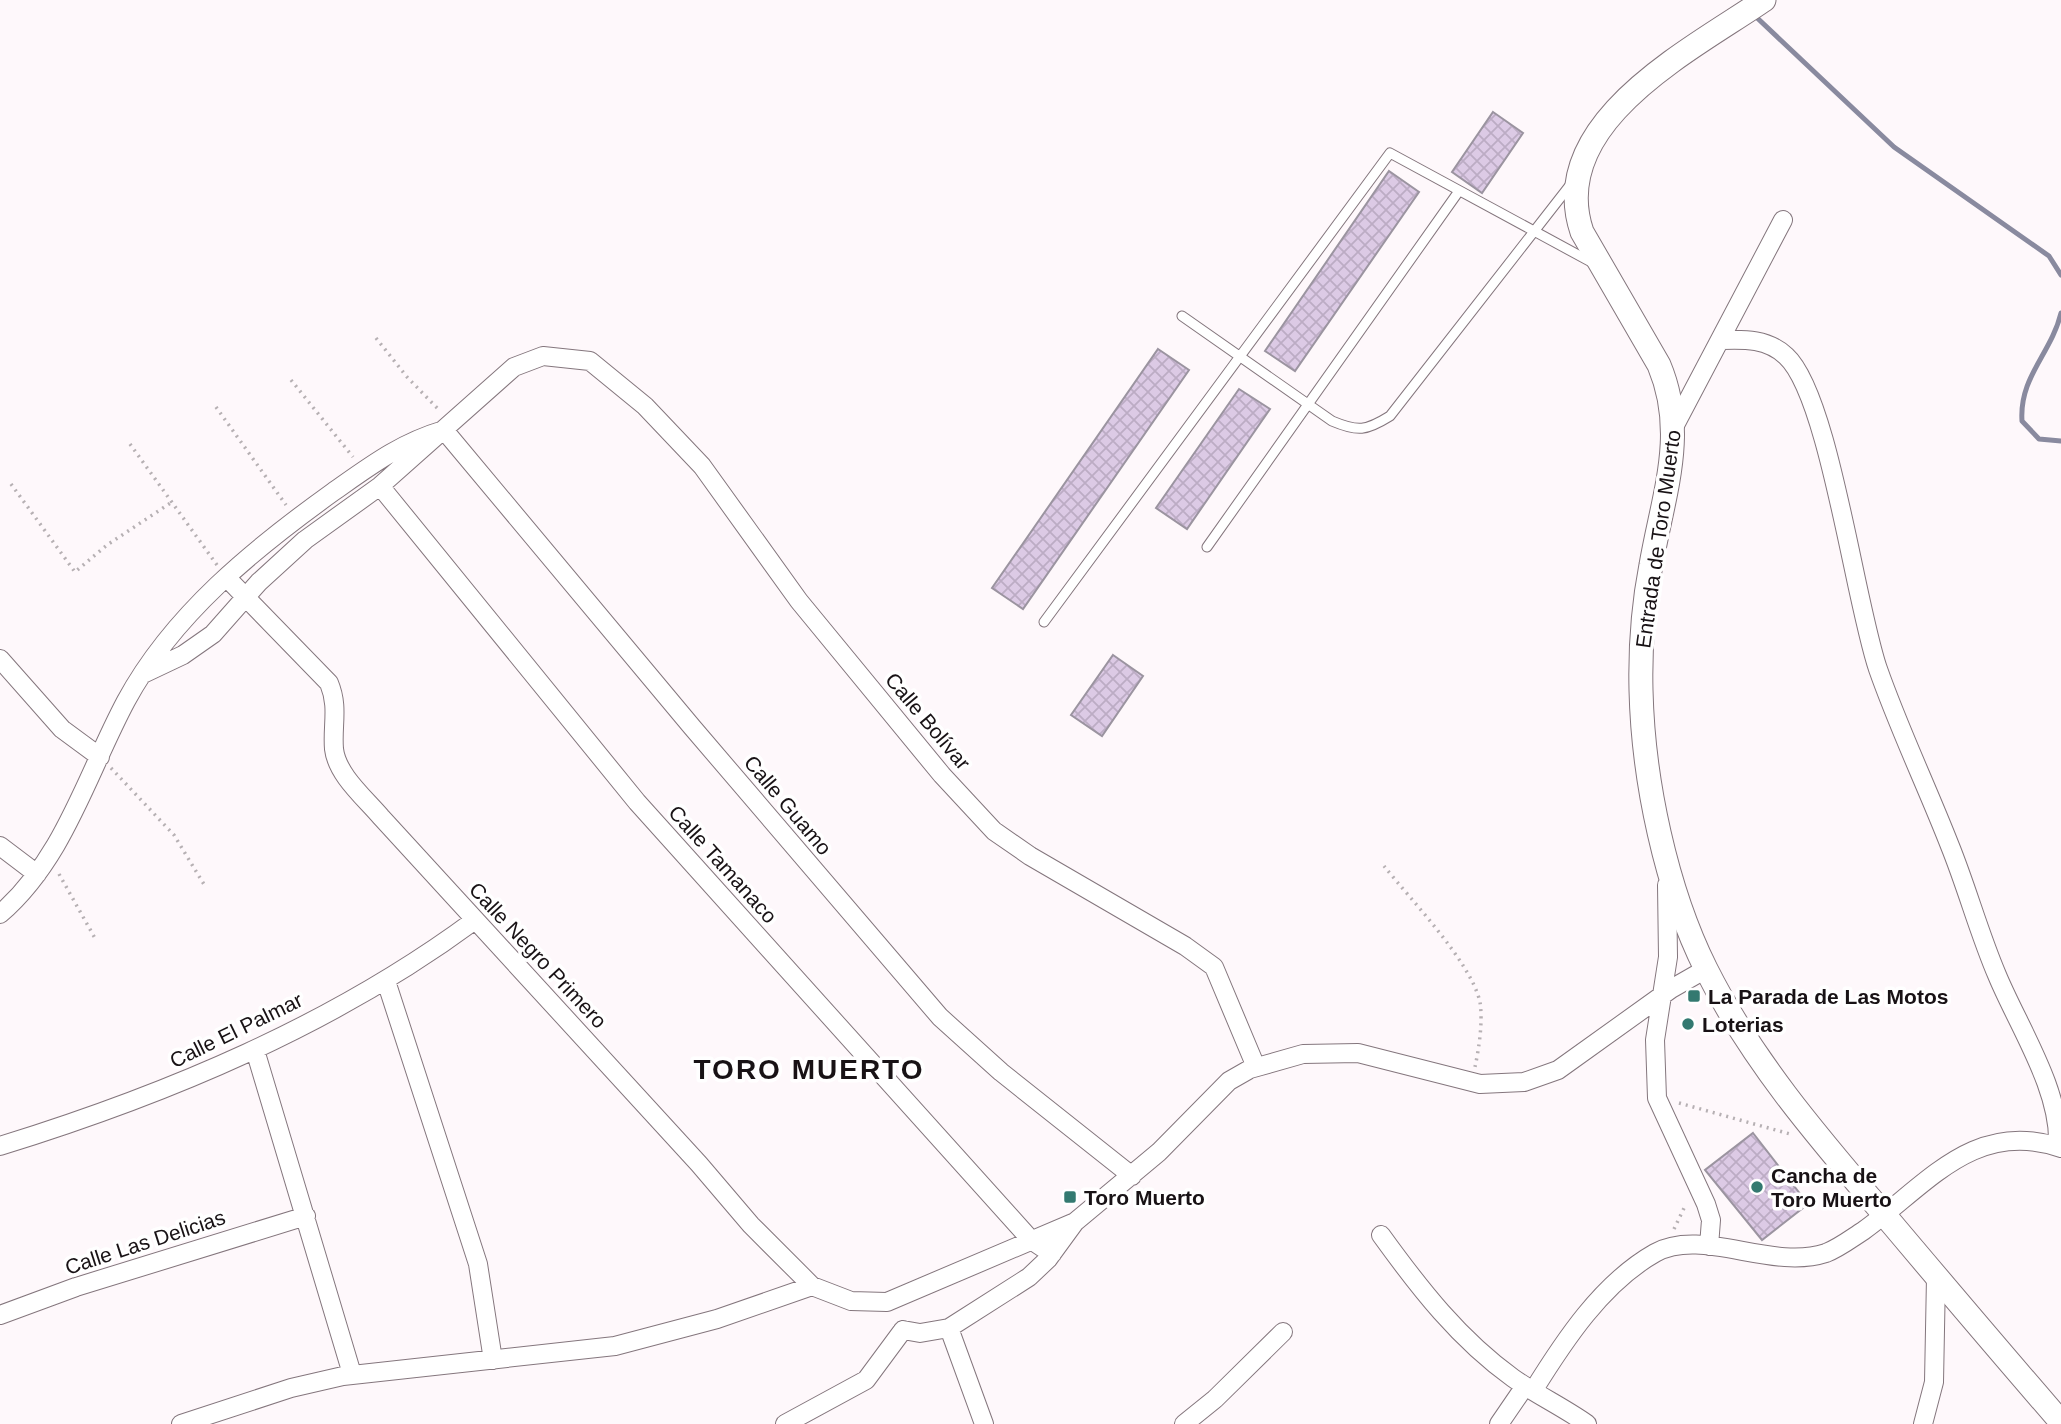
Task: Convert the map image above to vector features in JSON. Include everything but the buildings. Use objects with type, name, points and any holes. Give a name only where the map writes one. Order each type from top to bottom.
[{"type":"street","name":"Entrada de Toro Muerto","points":[[1764,0],[1653,77],[1611,114],[1592,140],[1577,177],[1577,219],[1659,365],[1668,387],[1675,425],[1645,600],[1641,650],[1646,753],[1661,831],[1675,889],[1706,969],[1781,1090],[2061,1422]]},
{"type":"street","points":[[1675,425],[1783,220]]},
{"type":"street","points":[[1499,1424],[1587,1313],[1634,1268],[1672,1245],[1709,1246],[1771,1256],[1828,1252],[1885,1215],[1968,1151],[2012,1140],[2059,1147],[2061,1119],[2055,1095],[1997,975],[1951,846],[1870,647],[1832,475],[1807,391],[1787,356],[1770,345],[1756,340],[1721,340]]},
{"type":"street","name":"Calle Bolívar","points":[[447,426],[486,389],[527,360],[559,355],[590,361],[645,406],[702,466],[799,601],[942,775],[994,831],[1030,856],[1185,946],[1214,967],[1256,1067]]},
{"type":"street","points":[[0,914],[16,900],[37,874],[64,832],[127,699],[179,625],[295,518],[391,450],[447,426]]},
{"type":"street","points":[[145,674],[183,655],[213,634],[305,540],[380,486],[447,426]]},
{"type":"street","name":"Calle Guamo","points":[[447,426],[700,738],[940,1017],[1001,1072],[1132,1176]]},
{"type":"street","name":"Calle Tamanaco","points":[[380,486],[638,802],[1031,1240],[1052,1254]]},
{"type":"street","points":[[335,491],[350,508]]},
{"type":"street","name":"Calle Negro Primero","points":[[227,578],[329,683],[336,705],[334,749],[342,771],[699,1164],[751,1225],[812,1286],[851,1301],[887,1302]]},
{"type":"street","points":[[0,659],[62,729],[100,757]]},
{"type":"street","points":[[1661,831],[1669,927],[1655,1051],[1657,1098],[1711,1220],[1709,1246]]},
{"type":"street","points":[[0,846],[37,874]]},
{"type":"street","name":"Calle El Palmar","points":[[0,1146],[206,1074],[255,1051],[386,981],[475,920]]},
{"type":"street","points":[[1075,1222],[887,1302],[903,1330],[920,1334],[949,1328],[1029,1277],[1052,1254],[1075,1222],[1132,1176],[1229,1082],[1256,1067],[1303,1054],[1358,1053],[1472,1082],[1502,1084],[1541,1078],[1558,1070],[1660,997],[1706,969]]},
{"type":"street","points":[[386,981],[475,1254],[493,1360]]},
{"type":"street","points":[[255,1051],[352,1374]]},
{"type":"street","name":"Calle Las Delicias","points":[[0,1315],[76,1287],[306,1216]]},
{"type":"street","points":[[1381,1235],[1445,1319],[1471,1344],[1529,1388],[1587,1424]]},
{"type":"street","points":[[1923,1424],[1934,1381],[1937,1277]]},
{"type":"street","points":[[181,1424],[291,1388],[352,1374],[615,1346],[717,1319],[812,1286]]},
{"type":"street","points":[[949,1328],[984,1424]]},
{"type":"street","points":[[785,1424],[866,1380],[903,1330]]},
{"type":"street","points":[[1184,1424],[1215,1399],[1283,1332]]},
{"type":"lane","points":[[1044,622],[1390,153],[1604,269]]},
{"type":"lane","points":[[1182,316],[1332,421],[1352,429],[1371,428],[1390,416],[1577,177]]},
{"type":"lane","points":[[1208,547],[1459,191]]},
{"type":"path","points":[[376,338],[447,426]]},
{"type":"path","points":[[291,380],[363,469]]},
{"type":"path","points":[[216,407],[295,518]]},
{"type":"path","points":[[130,444],[227,578]]},
{"type":"path","points":[[11,484],[75,572],[107,545],[172,502]]},
{"type":"path","points":[[100,757],[174,835],[205,887]]},
{"type":"path","points":[[48,857],[69,888],[96,940]]},
{"type":"path","points":[[1384,866],[1463,966],[1474,986],[1481,1016],[1472,1082]]},
{"type":"path","points":[[1657,1098],[1794,1135]]},
{"type":"path","points":[[1654,1254],[1676,1226],[1686,1203],[1692,1175]]},
{"type":"waterway","points":[[1753,14],[1894,147],[2049,256],[2061,275]]},
{"type":"waterway","points":[[2061,313],[2050,341],[2030,378],[2022,405],[2022,421],[2039,439],[2061,441]]},
{"type":"place","name":"La Parada de Las Motos","points":[[1694,996]]},
{"type":"place","name":"Loterias","points":[[1688,1024]]},
{"type":"place","name":"Cancha de Toro Muerto","points":[[1757,1187]]},
{"type":"place","name":"Toro Muerto","points":[[1070,1197]]},
{"type":"district","name":"TORO MUERTO","points":[[809,1069]]}]
